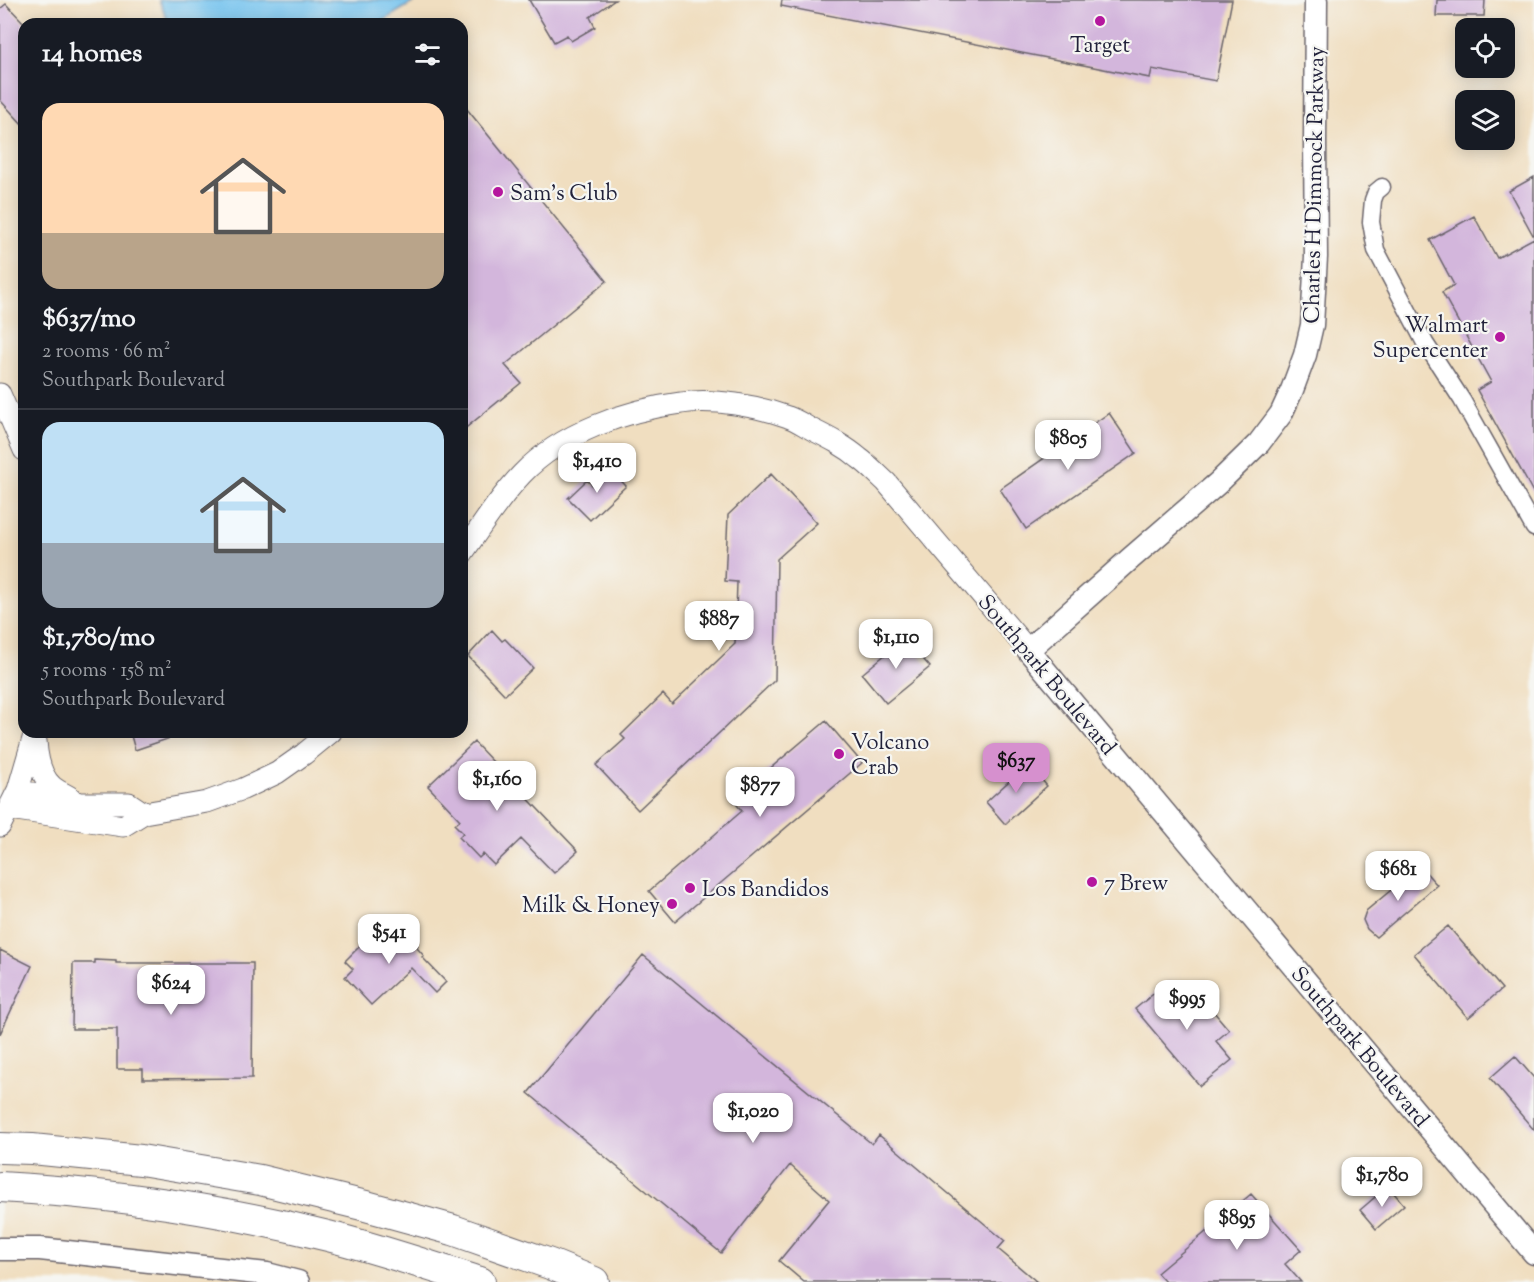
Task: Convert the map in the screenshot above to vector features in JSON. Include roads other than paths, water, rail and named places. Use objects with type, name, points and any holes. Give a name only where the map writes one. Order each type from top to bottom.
[{"type":"highway","points":[[0,1148],[141,1160],[260,1180],[453,1230],[594,1282]]},
{"type":"highway","points":[[0,1187],[133,1199],[239,1217],[328,1236],[480,1282]]},
{"type":"main road","name":"Charles H Dimmock Parkway","points":[[1028,650],[1218,483],[1259,443],[1281,414],[1292,390],[1305,355],[1312,325],[1316,257],[1316,0]]},
{"type":"main road","name":"Southpark Boulevard","points":[[1028,650],[1534,1253]]},
{"type":"main road","points":[[0,1249],[50,1250],[267,1274],[298,1282]]},
{"type":"street","points":[[1382,187],[1372,200],[1371,222],[1376,249],[1425,343],[1461,400],[1534,528]]},
{"type":"street","points":[[0,394],[18,436]]},
{"type":"street","name":"Southpark Boulevard","points":[[468,546],[522,474],[539,459],[576,436],[622,416],[682,403],[713,402],[752,407],[789,417],[840,443],[860,458],[886,482],[1028,650]]},
{"type":"street","points":[[9,808],[33,738]]},
{"type":"street","points":[[36,738],[37,756],[52,787],[81,803]]},
{"type":"street","points":[[9,808],[123,826],[144,813],[207,802],[243,789],[277,773],[324,738]]},
{"type":"street","points":[[9,808],[81,803],[129,803],[144,813]]},
{"type":"water","points":[[159,0],[417,0],[388,18],[166,18]]},
{"type":"place","name":"Target","points":[[1100,21]]},
{"type":"place","name":"Sam's Club","points":[[498,192]]},
{"type":"place","name":"Walmart Supercenter","points":[[1500,337]]},
{"type":"place","name":"Volcano Crab","points":[[839,754]]},
{"type":"place","name":"7 Brew","points":[[1092,882]]},
{"type":"place","name":"Los Bandidos","points":[[690,888]]},
{"type":"place","name":"Milk & Honey","points":[[672,904]]}]
